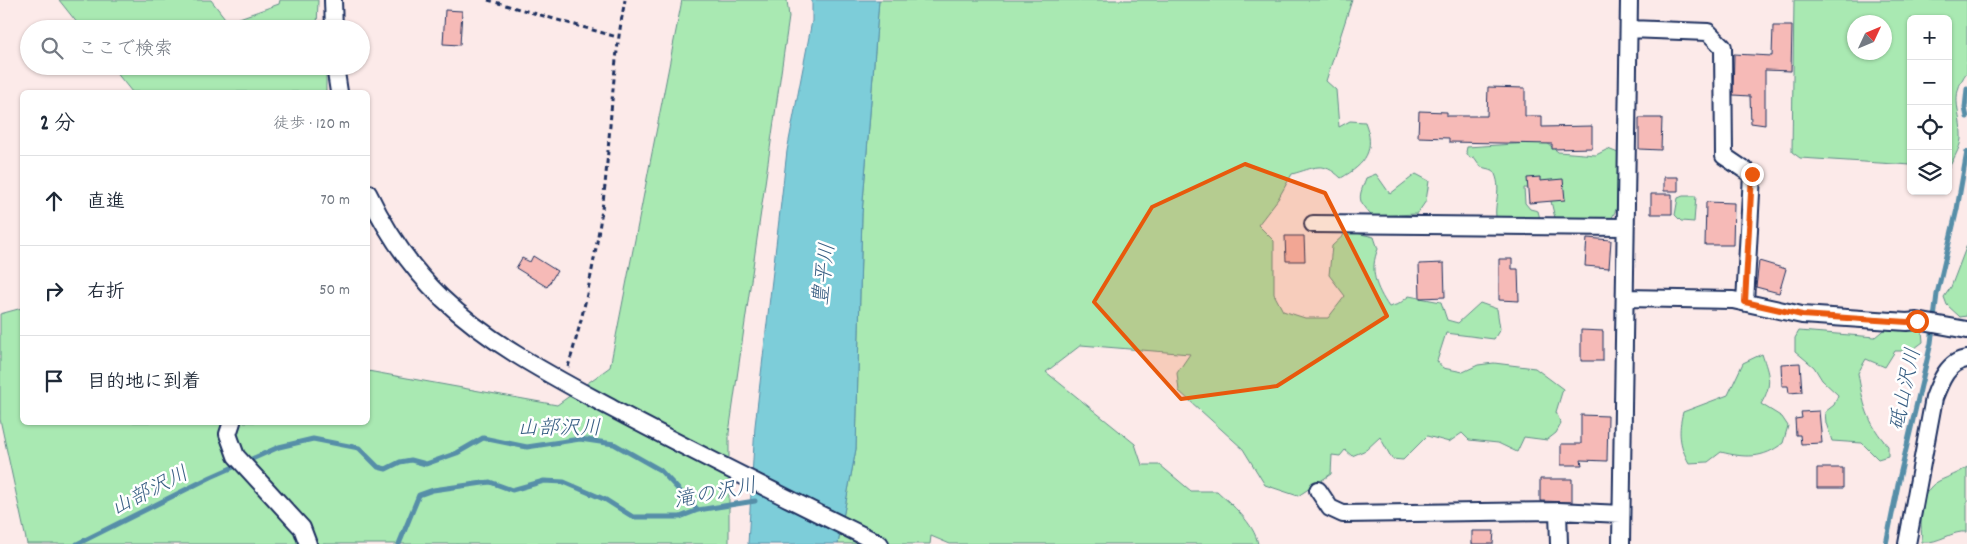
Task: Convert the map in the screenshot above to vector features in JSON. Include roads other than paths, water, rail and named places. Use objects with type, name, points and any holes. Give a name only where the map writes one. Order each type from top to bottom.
[{"type":"street","points":[[333,0],[334,20]]},
{"type":"street","points":[[1621,544],[1629,0]]},
{"type":"street","points":[[1629,29],[1708,32],[1723,47],[1724,156],[1752,174],[1745,302]]},
{"type":"street","points":[[337,75],[338,90]]},
{"type":"street","points":[[370,196],[402,252],[442,298],[468,321],[512,351],[564,382],[692,451],[880,544]]},
{"type":"street","points":[[1313,224],[1625,227]]},
{"type":"street","points":[[1625,298],[1733,300],[1802,315],[1907,322],[1917,321],[1945,324],[1967,330]]},
{"type":"street","points":[[1907,544],[1934,398],[1942,377],[1954,364],[1967,358]]},
{"type":"street","points":[[231,425],[228,434],[241,461],[302,528],[308,544]]},
{"type":"street","points":[[1318,490],[1330,508],[1343,514],[1558,511],[1621,514]]},
{"type":"street","points":[[1558,511],[1559,544]]},
{"type":"water","name":"豊平川","points":[[812,0],[879,0],[862,214],[856,449],[838,544],[748,544],[755,426],[787,151],[812,21]]},
{"type":"waterway","name":"砥山沢川","points":[[1967,89],[1965,108],[1967,117]]},
{"type":"waterway","name":"砥山沢川","points":[[1886,544],[1931,343],[1937,294],[1957,209],[1967,152]]},
{"type":"waterway","name":"山部沢川","points":[[77,544],[211,477],[279,447],[313,439],[359,448],[378,467],[386,469],[400,462],[411,460],[426,464],[457,453],[483,438],[527,447],[580,439],[614,444],[660,470],[698,510]]},
{"type":"waterway","name":"滝の沢川","points":[[399,544],[419,495],[433,490],[490,482],[512,490],[544,481],[564,482],[606,500],[633,517],[680,517],[698,510],[755,501]]}]
